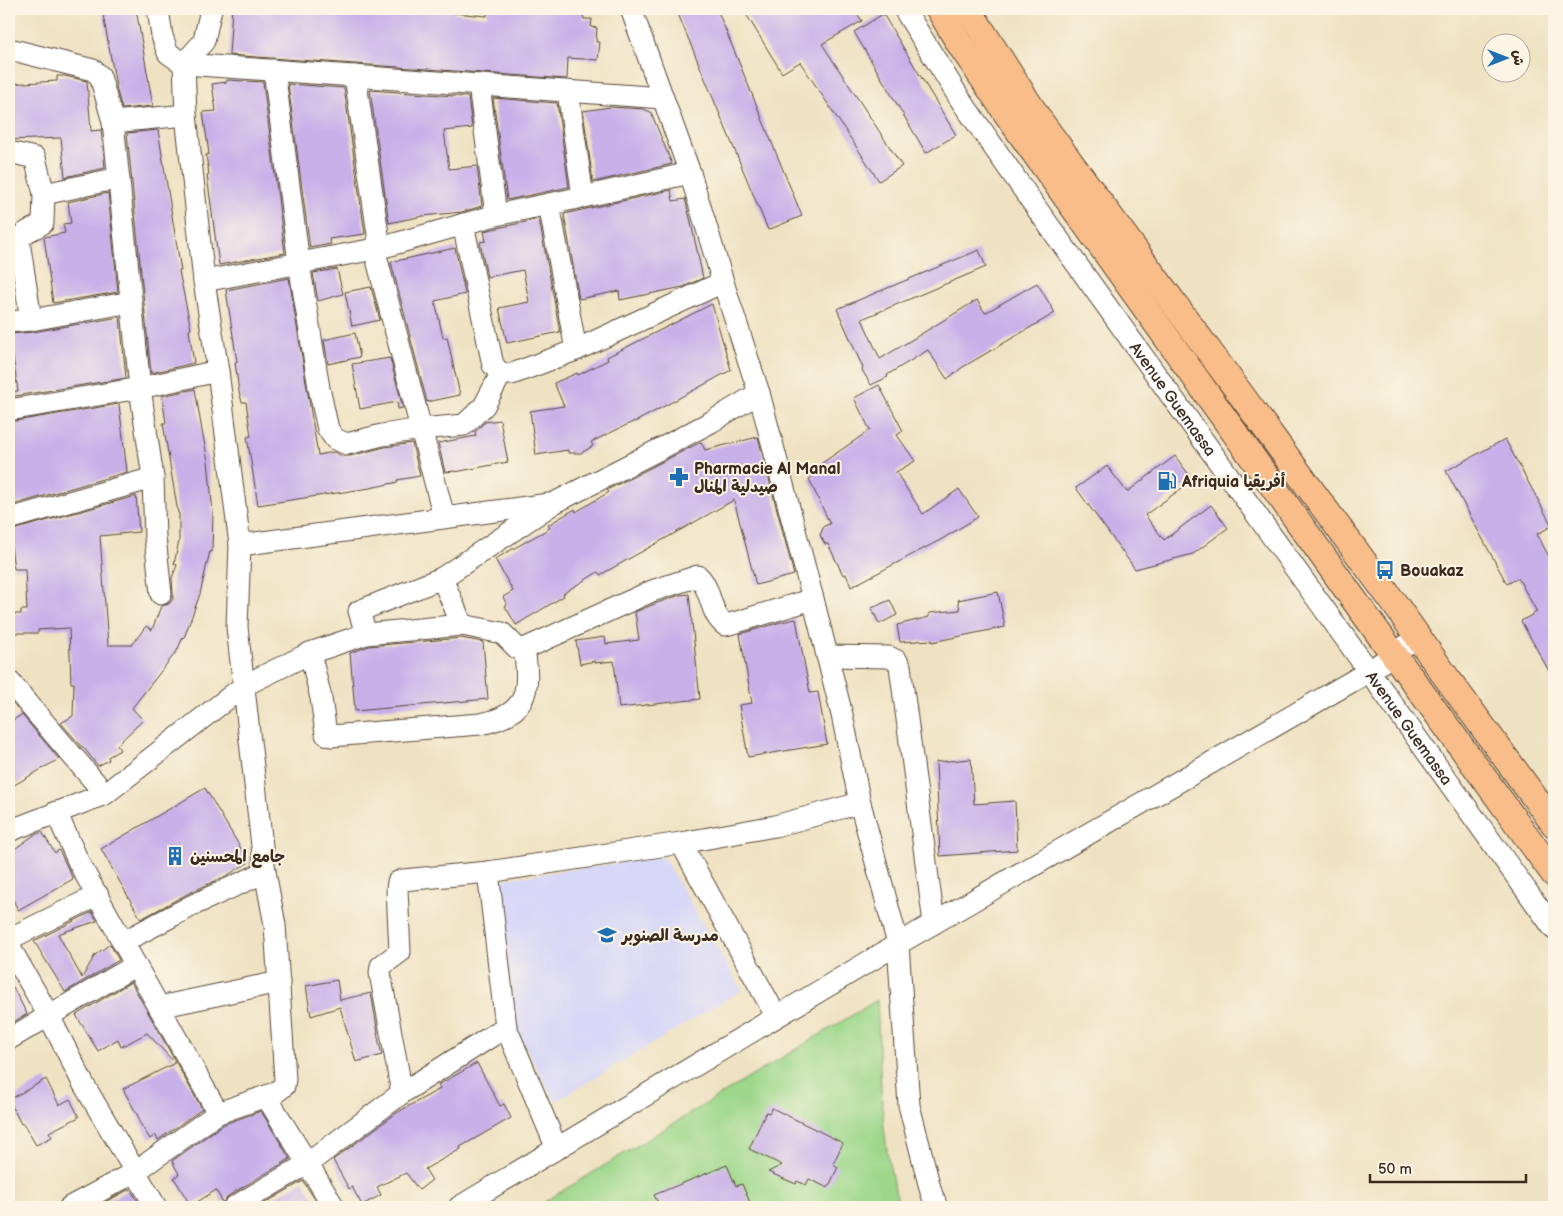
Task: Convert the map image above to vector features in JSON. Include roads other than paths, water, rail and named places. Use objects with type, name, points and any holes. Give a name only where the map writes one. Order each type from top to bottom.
[{"type":"main road","name":"Avenue Guemassa","points":[[939,9],[959,43],[1011,120],[1554,874]]},
{"type":"main road","points":[[968,9],[1046,129],[1554,824]]},
{"type":"street","points":[[158,9],[162,36],[168,53],[184,64],[663,98]]},
{"type":"street","points":[[70,1207],[135,1172],[218,1113],[280,1089],[284,1086],[285,1079],[275,925],[265,872],[237,627],[240,545],[218,371],[204,282],[186,114],[184,64],[204,41],[211,9]]},
{"type":"street","points":[[631,9],[690,173],[759,393],[813,599],[842,715],[860,803],[898,944],[909,1105],[931,1192],[937,1207]]},
{"type":"street","name":"Avenue Guemassa","points":[[904,9],[960,98],[1037,209],[1554,930]]},
{"type":"street","points":[[9,49],[94,70],[100,76],[113,122],[140,388],[153,478],[155,537],[161,594]]},
{"type":"street","points":[[274,70],[299,263],[318,388],[328,429],[335,439],[347,444],[382,435],[464,425],[484,406],[501,374]]},
{"type":"street","points":[[355,76],[377,248],[444,517]]},
{"type":"street","points":[[479,85],[496,215]]},
{"type":"street","points":[[568,92],[583,197]]},
{"type":"street","points":[[113,122],[186,114]]},
{"type":"street","points":[[9,152],[35,158],[44,194],[43,223],[28,230],[19,241],[31,320]]},
{"type":"street","points":[[204,282],[377,248],[496,215],[690,173]]},
{"type":"street","points":[[44,194],[119,178]]},
{"type":"street","points":[[549,204],[576,350]]},
{"type":"street","points":[[463,224],[493,365],[501,374],[512,374],[576,350],[723,282]]},
{"type":"street","points":[[9,322],[31,320],[131,302]]},
{"type":"street","points":[[9,410],[140,388],[218,371]]},
{"type":"street","points":[[366,634],[359,611],[442,578],[554,503],[615,474],[711,422],[759,393]]},
{"type":"street","points":[[9,519],[153,478]]},
{"type":"street","points":[[240,545],[424,522],[444,517],[554,503]]},
{"type":"street","points":[[9,831],[105,794],[245,684],[310,654],[366,634],[462,625],[502,633],[517,648],[524,649],[652,591],[698,576],[704,582],[719,620],[724,624],[737,622],[813,599]]},
{"type":"street","points":[[442,578],[462,625]]},
{"type":"street","points":[[459,1207],[898,944],[1368,672],[1418,637]]},
{"type":"street","points":[[310,654],[321,698],[326,734],[337,736],[496,721],[518,707],[524,698],[527,669],[524,649]]},
{"type":"street","points":[[827,656],[889,657],[897,661],[900,666],[934,923]]},
{"type":"street","points":[[9,681],[17,705],[105,794]]},
{"type":"street","points":[[402,1094],[380,973],[381,966],[400,952],[396,889],[398,882],[488,872],[681,844],[775,826],[860,803]]},
{"type":"street","points":[[56,812],[79,863],[218,1113]]},
{"type":"street","points":[[681,844],[776,1016]]},
{"type":"street","points":[[123,942],[193,905],[265,872]]},
{"type":"street","points":[[488,872],[506,1027],[557,1149]]},
{"type":"street","points":[[9,939],[98,895]]},
{"type":"street","points":[[9,946],[49,1016],[84,1085],[156,1207]]},
{"type":"street","points":[[9,1039],[136,965]]},
{"type":"street","points":[[159,1008],[279,982]]},
{"type":"street","points":[[234,1207],[307,1164],[402,1094],[506,1027]]},
{"type":"street","points":[[266,1096],[334,1207]]},
{"type":"place","name":"Pharmacie Al Manal صيدلية المنال","points":[[679,477]]},
{"type":"place","name":"Afriquia أفريقيا","points":[[1167,481]]},
{"type":"place","name":"Bouakaz","points":[[1385,570]]},
{"type":"place","name":"جامع المحسنين","points":[[175,856]]},
{"type":"place","name":"مدرسة الصنوبر","points":[[607,935]]}]
